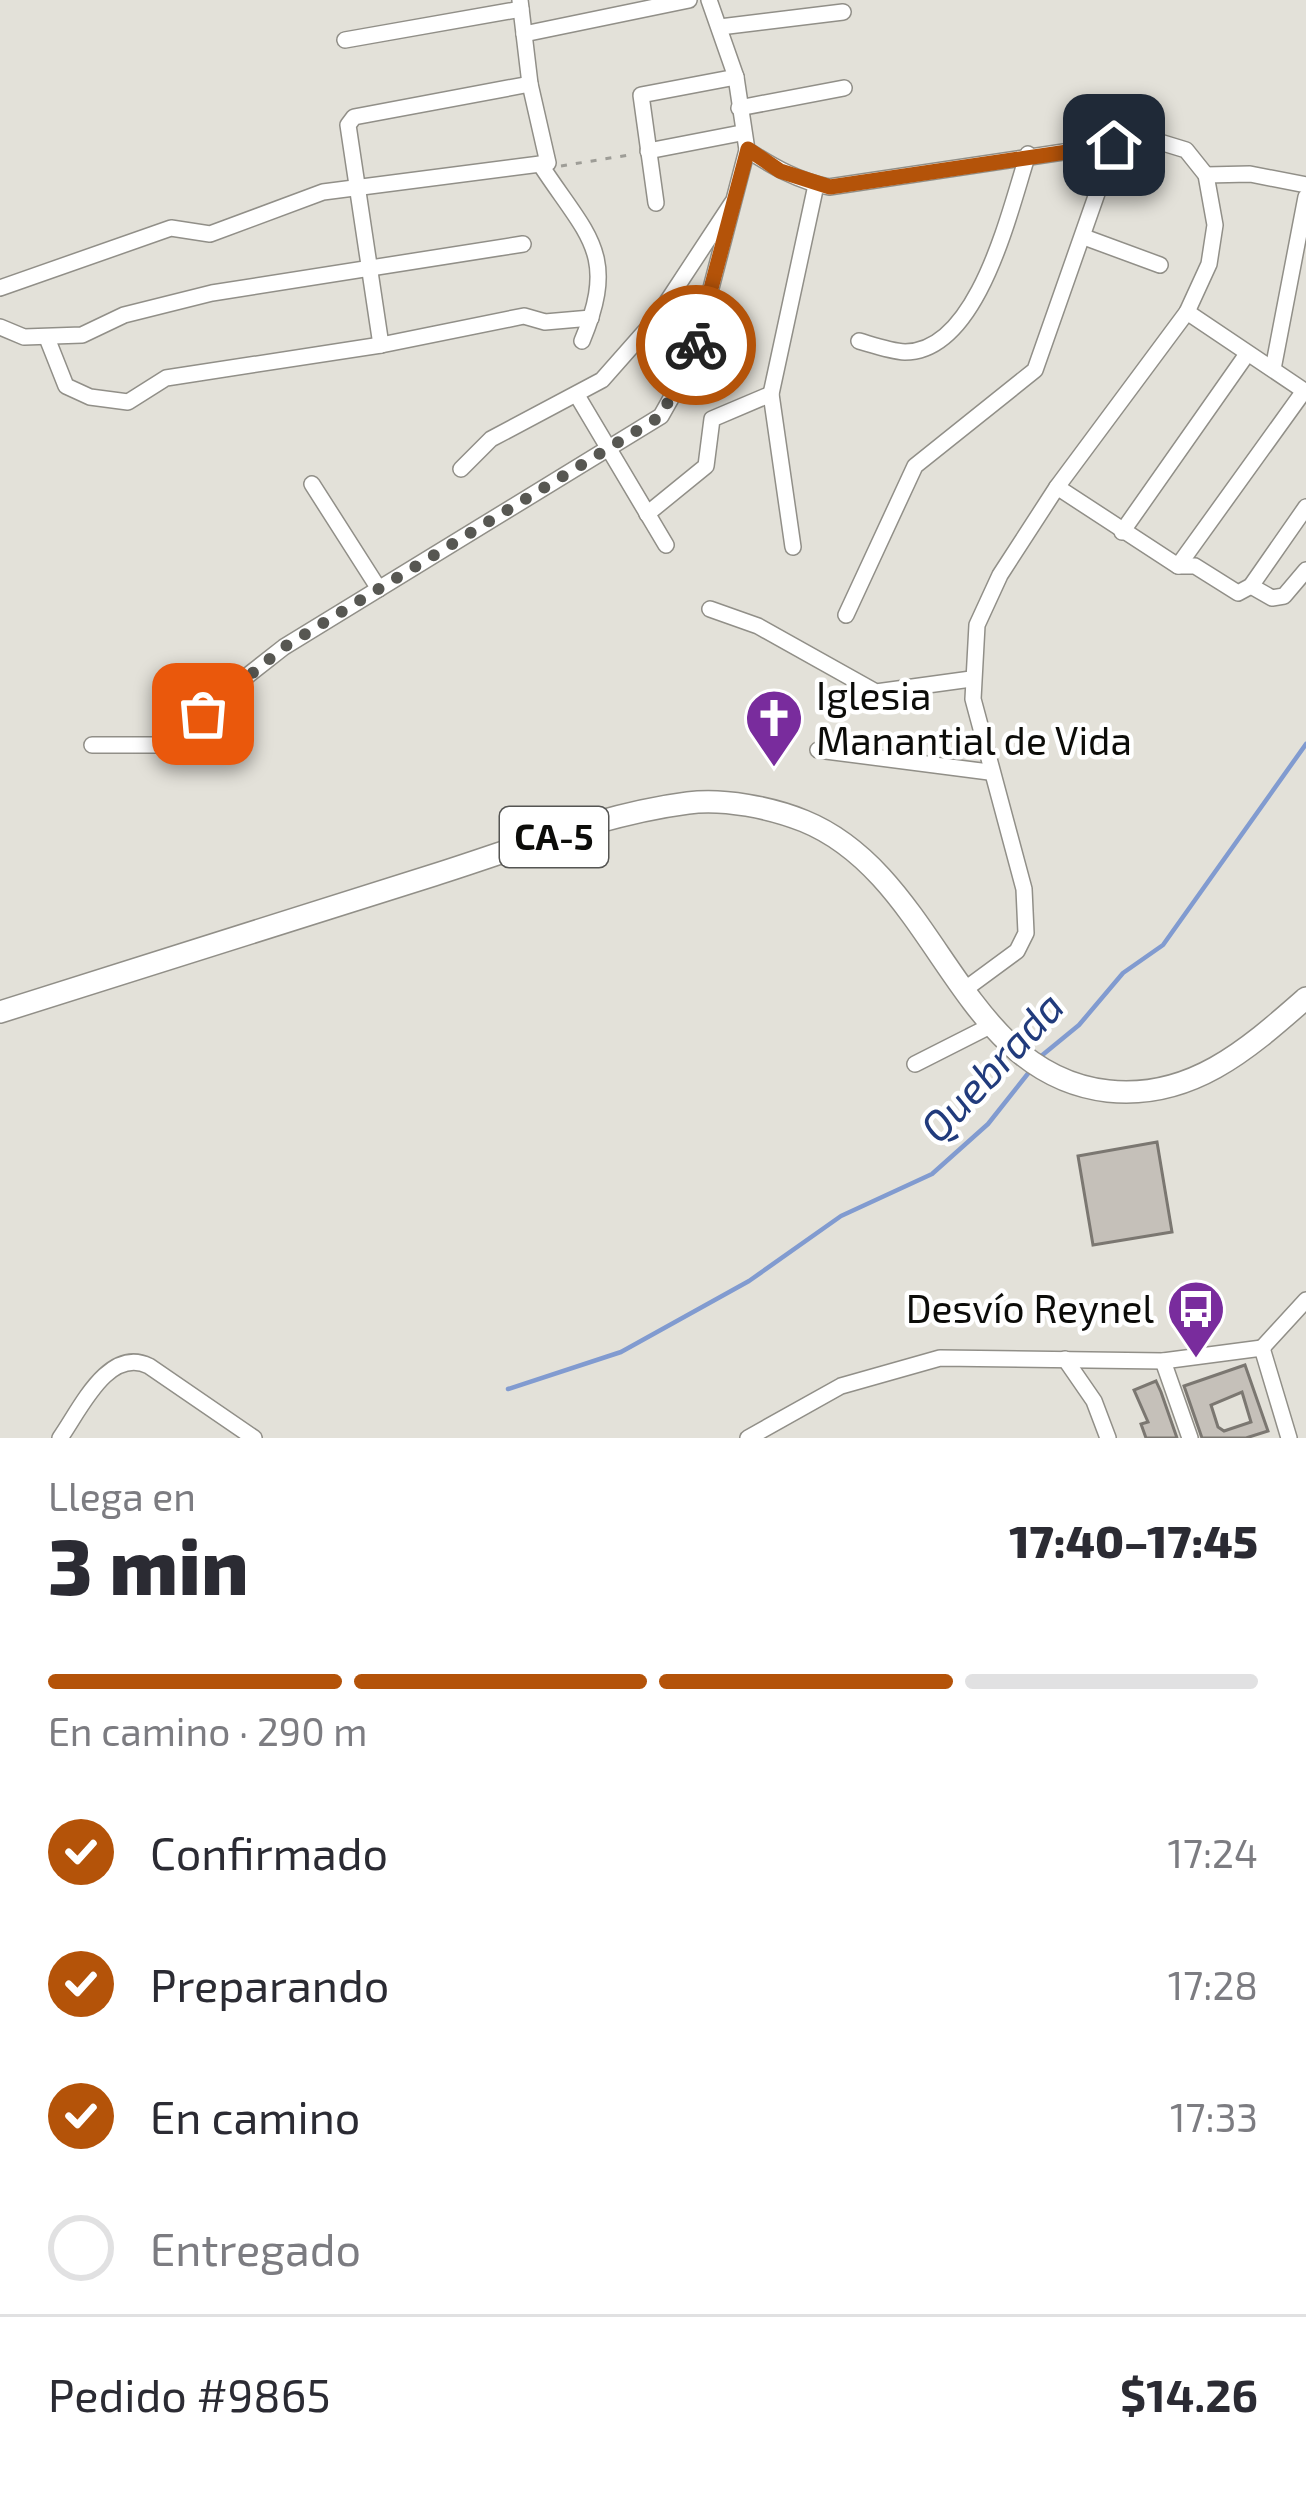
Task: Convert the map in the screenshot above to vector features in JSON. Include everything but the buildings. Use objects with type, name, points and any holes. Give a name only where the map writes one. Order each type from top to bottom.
[{"type":"highway","name":"CA-5","points":[[0,1012],[631,814],[693,802],[747,806],[804,821],[833,838],[909,904],[964,989],[1019,1057],[1054,1076],[1115,1092],[1166,1089],[1231,1061],[1306,998]]},
{"type":"street","points":[[524,34],[689,0]]},
{"type":"street","points":[[92,746],[159,745],[226,698],[284,647],[661,416],[692,361],[737,196],[744,141],[736,77],[710,0]]},
{"type":"street","points":[[345,40],[521,4],[544,163],[600,262],[591,319],[582,341]]},
{"type":"street","points":[[719,26],[843,12]]},
{"type":"street","points":[[656,203],[641,95],[736,77]]},
{"type":"street","points":[[381,345],[346,134],[354,117],[530,84]]},
{"type":"street","points":[[739,108],[844,88]]},
{"type":"street","points":[[648,151],[744,141],[780,171],[816,185],[845,185],[1028,154],[1150,140],[1186,150],[1206,175],[1215,225],[1209,264],[1187,312],[1057,487],[1000,575],[976,625],[971,679],[988,772],[1024,889],[1026,933],[1017,951],[964,989]]},
{"type":"street","points":[[846,615],[915,466],[1035,370],[1114,145]]},
{"type":"street","points":[[859,341],[907,352],[937,343],[957,325],[984,284],[1028,154]]},
{"type":"street","points":[[0,288],[171,228],[210,234],[323,192],[544,163]]},
{"type":"street","points":[[1206,175],[1250,174],[1306,185]]},
{"type":"street","points":[[793,547],[771,394],[816,185]]},
{"type":"street","points":[[461,469],[491,439],[578,397],[602,380],[655,320],[737,196]]},
{"type":"street","points":[[1273,369],[1306,197]]},
{"type":"street","points":[[1084,237],[1160,266]]},
{"type":"street","points":[[0,327],[24,338],[93,333],[124,315],[212,293],[523,244]]},
{"type":"street","points":[[1178,566],[1305,392],[1187,312]]},
{"type":"street","points":[[47,338],[66,386],[90,397],[128,402],[166,377],[381,345],[524,316],[545,322],[591,319]]},
{"type":"street","points":[[1122,532],[1247,354]]},
{"type":"street","points":[[647,514],[706,466],[712,419],[771,394]]},
{"type":"street","points":[[578,397],[666,545]]},
{"type":"street","points":[[312,484],[379,589]]},
{"type":"street","points":[[1057,487],[1178,566],[1195,566],[1238,593],[1251,586],[1306,507]]},
{"type":"street","points":[[1251,586],[1272,598],[1284,596],[1306,570]]},
{"type":"street","points":[[710,609],[758,626],[876,692],[971,679]]},
{"type":"street","points":[[818,750],[988,772]]},
{"type":"street","points":[[915,1064],[992,1025]]},
{"type":"street","points":[[748,1438],[841,1386],[909,1364],[970,1356],[1163,1361],[1262,1348],[1306,1300]]},
{"type":"street","points":[[1262,1348],[1289,1438]]},
{"type":"street","points":[[1065,1359],[1094,1401],[1108,1438]]},
{"type":"street","points":[[66,1436],[110,1369],[130,1360],[148,1366],[254,1438]]},
{"type":"street","points":[[1163,1361],[1190,1438]]},
{"type":"path","points":[[544,163],[563,166],[648,151]]},
{"type":"waterway","name":"Quebrada","points":[[1040,1057],[1079,1025],[1123,973],[1163,945],[1306,744]]},
{"type":"waterway","name":"Quebrada","points":[[508,1389],[621,1352],[749,1281],[841,1216],[932,1174],[988,1124],[1030,1071]]},
{"type":"way so far","points":[[203,714],[284,647],[661,416],[696,345]]},
{"type":"place","name":"Iglesia Manantial de Vida","points":[[774,769]]},
{"type":"place","name":"Desvío Reynel","points":[[1196,1360]]},
{"type":"route","points":[[696,345],[748,149],[780,171],[830,187],[1028,154],[1114,145]]}]
